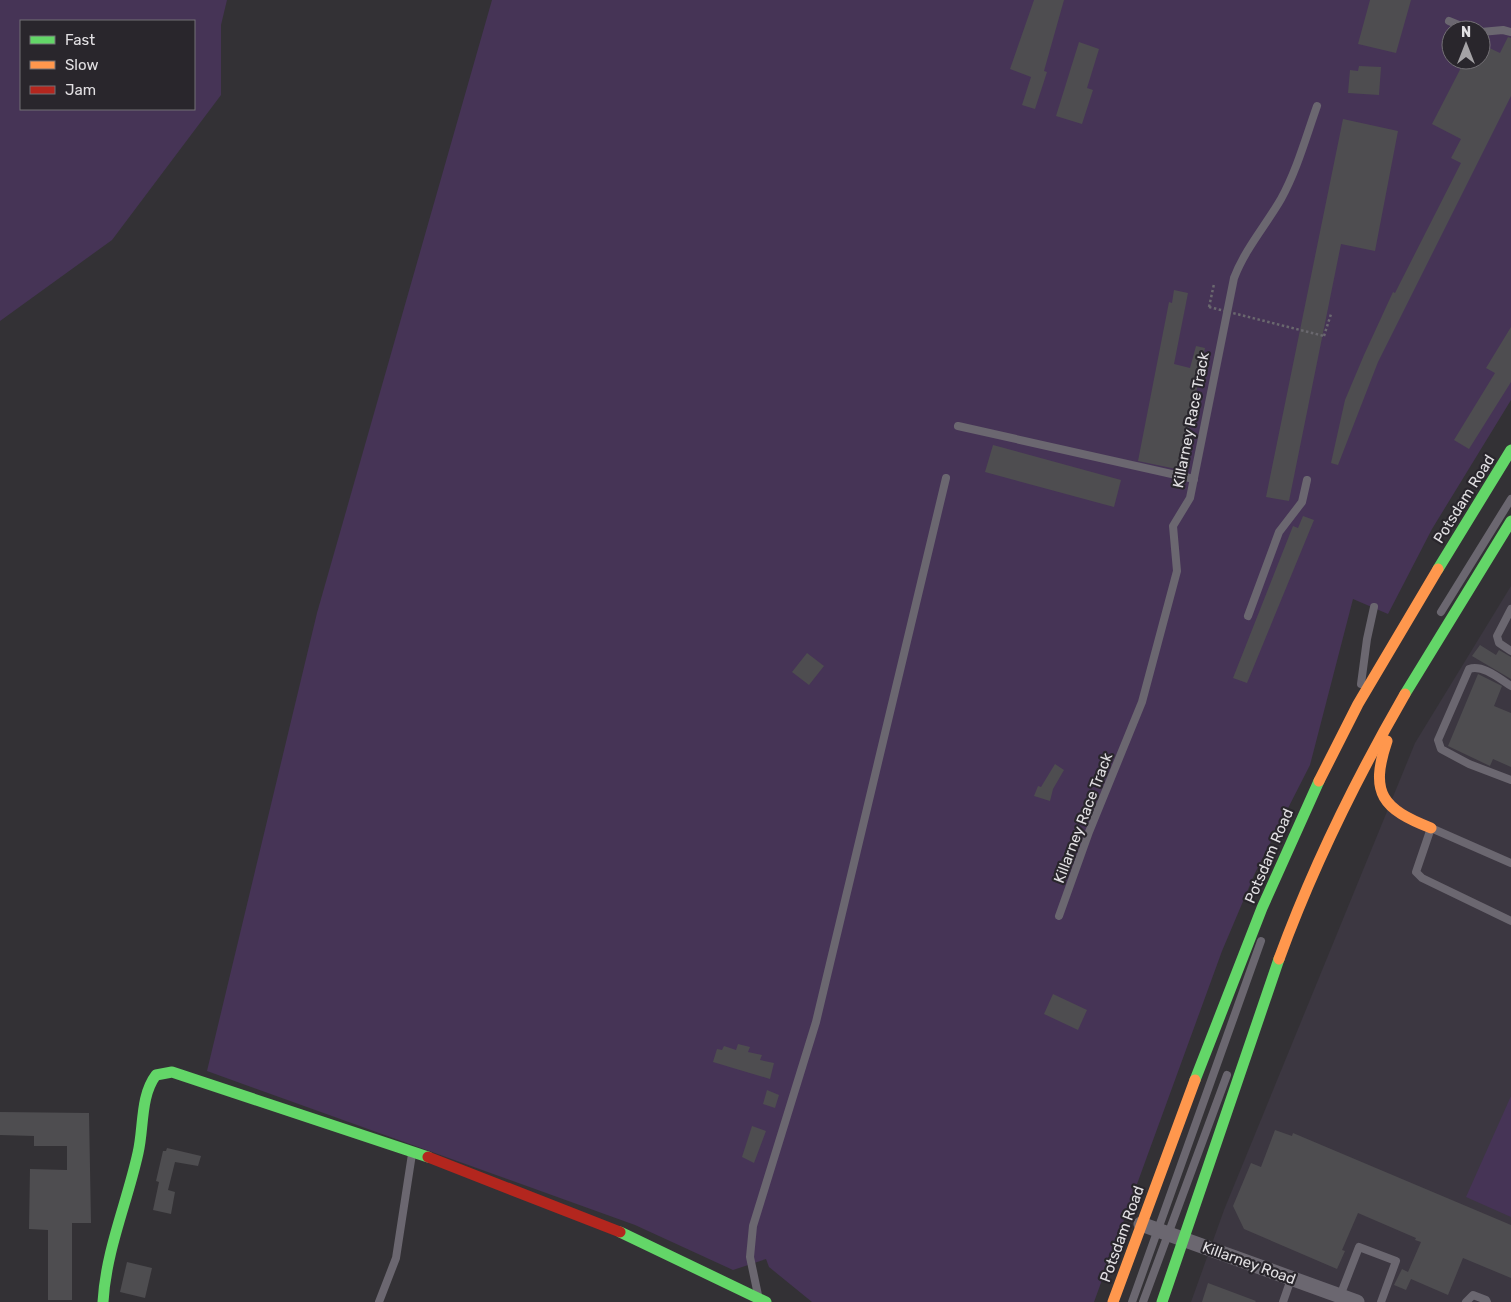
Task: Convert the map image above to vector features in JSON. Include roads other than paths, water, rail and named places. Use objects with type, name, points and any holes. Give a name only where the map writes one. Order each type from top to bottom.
[{"type":"main road","name":"Potsdam Road","points":[[1113,1302],[1262,908],[1318,782],[1358,704],[1511,450]]},
{"type":"main road","points":[[1162,1302],[1285,941],[1343,808],[1381,734],[1408,687],[1511,521]]},
{"type":"main road","points":[[1408,687],[1385,748],[1380,767],[1380,783],[1385,798],[1392,809],[1431,828]]},
{"type":"main road","points":[[103,1302],[106,1268],[137,1161],[148,1090],[156,1075],[162,1072],[181,1074],[412,1152],[624,1234],[763,1300]]},
{"type":"street","name":"Killarney Road","points":[[1141,1224],[1291,1279],[1331,1297],[1357,1302]]},
{"type":"lane","points":[[1491,31],[1502,30],[1511,32]]},
{"type":"lane","name":"Killarney Race Track","points":[[1059,916],[1089,832],[1122,756],[1145,693],[1177,571],[1173,526],[1190,498],[1234,278],[1240,263],[1281,199],[1294,174],[1317,106]]},
{"type":"lane","points":[[958,426],[1194,479]]},
{"type":"lane","points":[[763,1300],[750,1257],[753,1226],[816,1022],[946,478]]},
{"type":"lane","points":[[1248,616],[1279,532],[1302,502],[1307,480]]},
{"type":"lane","points":[[1438,617],[1511,499]]},
{"type":"lane","points":[[1358,704],[1367,639],[1374,607]]},
{"type":"lane","points":[[1511,609],[1497,636],[1499,643],[1511,651]]},
{"type":"lane","points":[[1392,664],[1417,622]]},
{"type":"lane","points":[[1511,686],[1484,670],[1475,667],[1469,668],[1438,742],[1441,749],[1469,764],[1511,780]]},
{"type":"lane","points":[[1289,870],[1319,804]]},
{"type":"lane","points":[[1511,863],[1431,828],[1418,864],[1418,875],[1511,921]]},
{"type":"lane","points":[[1143,1302],[1263,935]]},
{"type":"lane","points":[[1132,1302],[1164,1233],[1230,1067]]},
{"type":"lane","points":[[379,1302],[396,1258],[412,1152]]},
{"type":"lane","points":[[1331,1297],[1359,1247],[1396,1261],[1381,1302]]},
{"type":"lane","points":[[1283,1302],[1291,1279]]},
{"type":"lane","points":[[1466,1302],[1473,1295],[1486,1300],[1486,1302]]}]
